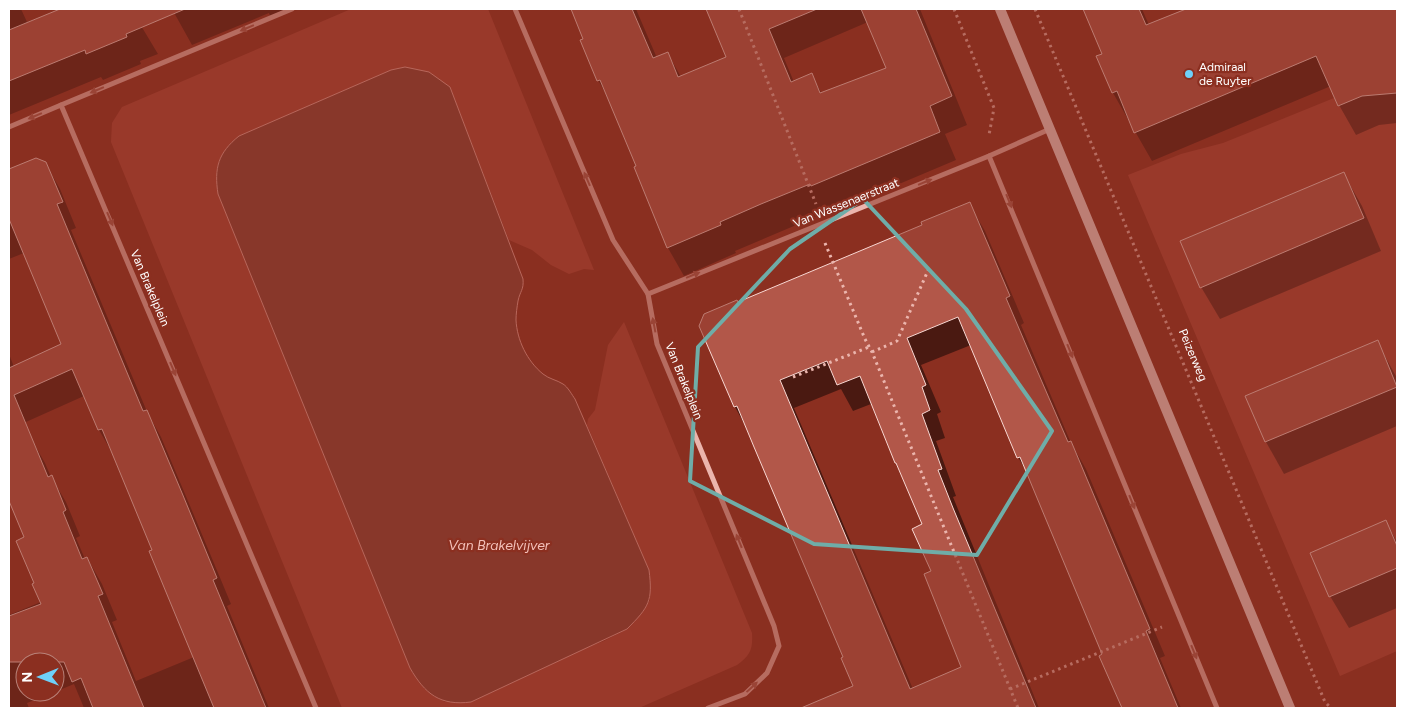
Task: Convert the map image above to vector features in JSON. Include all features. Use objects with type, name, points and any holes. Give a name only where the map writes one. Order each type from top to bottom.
[{"type":"main road","points":[[1000,9],[1290,708]]},
{"type":"street","points":[[9,127],[292,9]]},
{"type":"street","name":"Van Brakelplein","points":[[514,9],[613,240],[648,294],[658,344],[774,626],[779,646],[767,673],[745,694],[708,708]]},
{"type":"street","name":"Van Brakelplein","points":[[61,105],[316,708]]},
{"type":"street","name":"Van Wassenaerstraat","points":[[648,294],[1050,130]]},
{"type":"street","points":[[989,156],[1217,708]]},
{"type":"path","points":[[739,9],[820,224],[869,347],[1018,708]]},
{"type":"path","points":[[954,9],[994,108],[987,146],[989,156]]},
{"type":"path","name":"Peizerweg","points":[[1035,9],[1318,684],[1326,702],[1331,708]]},
{"type":"path","points":[[872,352],[897,341],[930,266]]},
{"type":"path","points":[[793,377],[869,347]]},
{"type":"path","points":[[1010,689],[1180,619]]},
{"type":"highlighted area","points":[[863,199],[966,309],[1052,431],[977,555],[814,544],[690,481],[698,347],[790,249]]},
{"type":"shaded area","points":[[351,9],[488,9],[594,270],[584,269],[569,274],[551,265],[532,250],[509,240],[450,87],[405,67],[391,70],[239,136],[219,162],[216,175],[218,194],[410,668],[424,688],[445,702],[604,641],[627,629],[644,610],[650,600],[649,570],[587,425],[588,419],[595,410],[608,345],[624,322],[752,633],[750,652],[737,665],[639,708],[342,708],[111,142],[112,123],[122,107]]},
{"type":"shaded area","points":[[1397,93],[1397,651],[1340,676],[1128,175],[1181,154],[1223,143],[1334,98],[1338,106],[1362,96]]},
{"type":"water","name":"Van Brakelvijver","points":[[405,67],[429,72],[450,87],[523,279],[516,318],[518,335],[524,350],[537,369],[545,376],[565,385],[575,399],[649,570],[650,596],[648,603],[627,629],[471,702],[450,702],[434,696],[422,685],[410,668],[218,194],[217,185],[217,169],[222,155],[239,136],[391,70]]},
{"type":"building","points":[[60,9],[185,9],[126,34],[127,37],[86,54],[85,50],[9,81],[9,30]]},
{"type":"building","points":[[571,9],[632,9],[653,58],[668,52],[678,77],[726,57],[706,9],[817,9],[769,29],[791,82],[812,73],[820,93],[886,68],[861,9],[916,9],[952,96],[930,106],[940,132],[811,186],[810,184],[761,204],[720,222],[721,225],[667,248],[634,167],[636,166],[600,80],[597,81],[580,40],[583,39]]},
{"type":"building","name":"Admiraal de Ruyter","points":[[1083,9],[1139,9],[1146,25],[1186,9],[1397,9],[1397,93],[1362,96],[1338,106],[1316,56],[1134,133],[1117,91],[1112,93],[1096,56],[1102,54]]},
{"type":"building","points":[[36,158],[46,162],[63,202],[57,204],[143,411],[147,410],[182,493],[217,578],[213,580],[266,708],[214,708],[149,551],[152,550],[102,429],[98,430],[72,369],[14,395],[48,477],[52,475],[66,510],[63,512],[82,559],[87,557],[103,594],[98,596],[144,708],[93,708],[81,678],[72,682],[65,664],[65,652],[15,652],[15,662],[9,662],[9,616],[41,604],[16,541],[24,537],[9,501],[9,368],[61,344],[9,219],[9,169]]},
{"type":"building","points":[[1344,172],[1364,218],[1200,288],[1180,241]]},
{"type":"building","points":[[970,202],[1010,296],[1006,298],[1068,442],[1071,441],[1150,629],[1146,631],[1178,708],[1122,708],[1099,656],[1102,654],[1020,457],[1017,458],[958,317],[907,338],[926,385],[922,387],[930,410],[922,414],[942,469],[938,470],[1036,708],[801,708],[853,686],[841,658],[843,657],[737,406],[734,407],[699,326],[704,314],[737,300],[738,302],[922,225],[921,222]],"holes":[[[827,361],[837,385],[860,376],[922,524],[912,529],[931,571],[924,574],[961,667],[910,689],[780,380]]]},
{"type":"building","points":[[1378,340],[1397,387],[1265,442],[1245,396]]},
{"type":"building","points":[[1386,520],[1397,546],[1397,568],[1329,597],[1310,553]]},
{"type":"place","name":"Admiraal de Ruyter","points":[[1189,74]]}]
